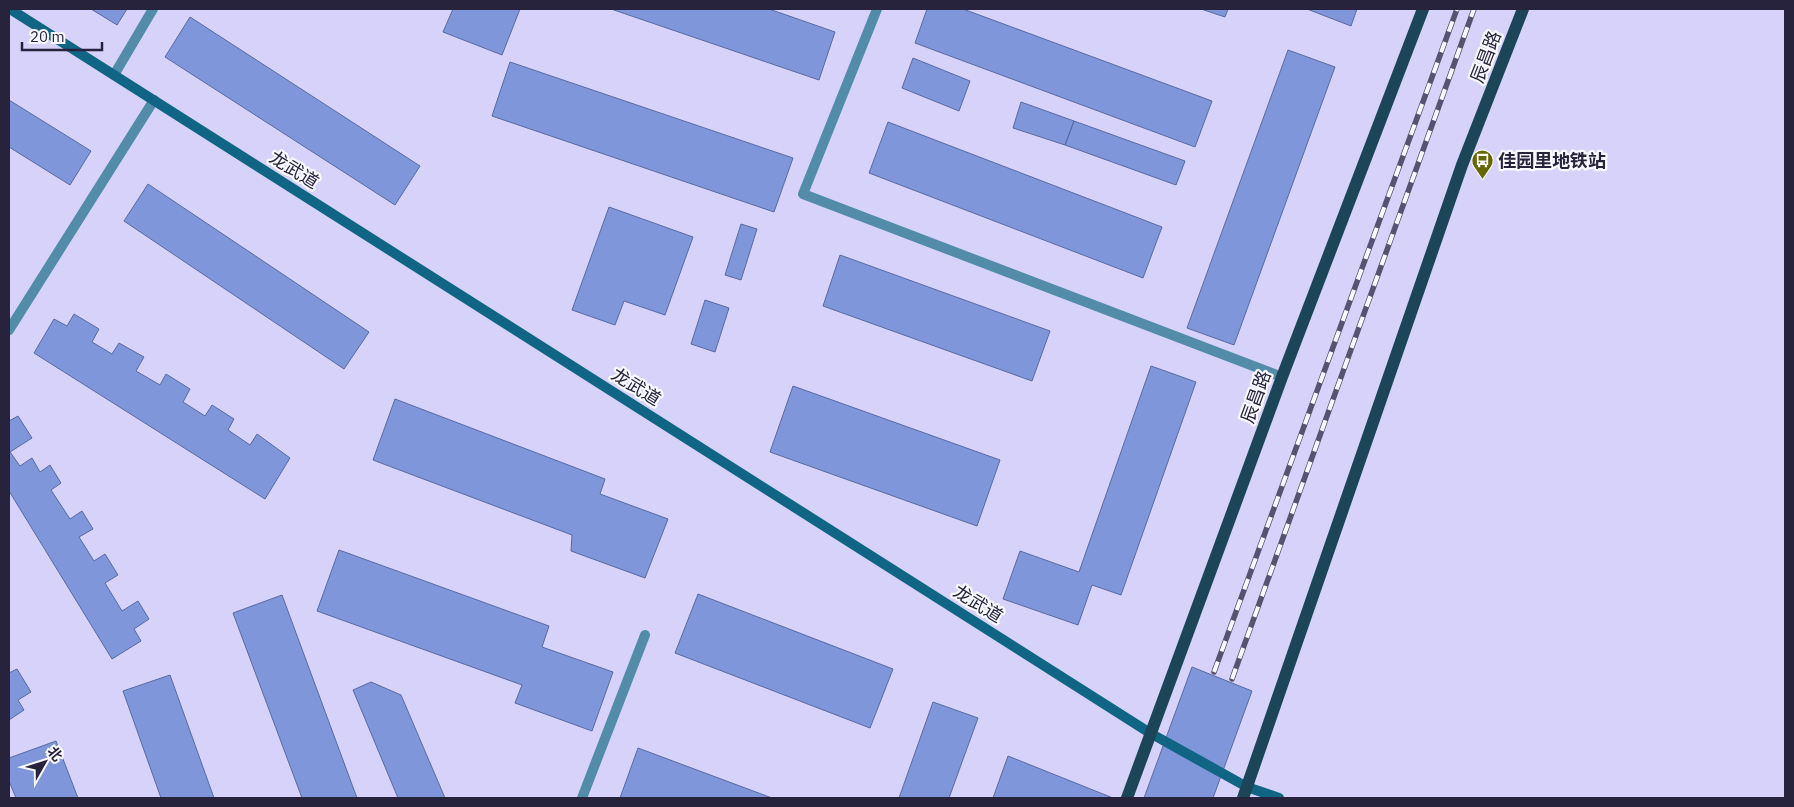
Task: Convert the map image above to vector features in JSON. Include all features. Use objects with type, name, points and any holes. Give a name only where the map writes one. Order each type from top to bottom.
[{"type":"main road","name":"辰昌路","points":[[1127,798],[1282,377],[1423,9]]},
{"type":"main road","name":"辰昌路","points":[[1245,793],[1462,165],[1523,9]]},
{"type":"street","name":"龙武道","points":[[10,9],[1245,793],[1279,798]]},
{"type":"lane","points":[[114,75],[153,9]]},
{"type":"lane","points":[[877,9],[803,194],[1282,377]]},
{"type":"lane","points":[[9,330],[154,100]]},
{"type":"lane","points":[[582,798],[645,635]]},
{"type":"building","points":[[91,9],[127,9],[117,25]]},
{"type":"building","points":[[453,9],[520,9],[502,55],[443,32]]},
{"type":"building","points":[[611,9],[769,9],[835,32],[819,80]]},
{"type":"building","points":[[927,9],[963,9],[1212,101],[1195,147],[915,43]]},
{"type":"building","points":[[1201,9],[1228,9],[1225,17]]},
{"type":"building","points":[[1307,9],[1357,9],[1351,26]]},
{"type":"building","points":[[190,17],[420,166],[395,205],[165,57]]},
{"type":"building","points":[[1288,50],[1335,67],[1234,345],[1187,328]]},
{"type":"building","points":[[913,58],[970,81],[959,111],[902,88]]},
{"type":"building","points":[[510,62],[793,158],[774,212],[492,116]]},
{"type":"building","points":[[9,100],[91,151],[70,185],[9,147]]},
{"type":"building","points":[[1021,102],[1074,121],[1065,145],[1013,128]]},
{"type":"building","points":[[1074,121],[1185,161],[1176,185],[1065,145]]},
{"type":"building","points":[[888,122],[1162,227],[1143,278],[869,173]]},
{"type":"building","points":[[148,184],[369,332],[344,369],[124,221]]},
{"type":"building","points":[[609,207],[693,237],[665,315],[624,301],[615,325],[572,310]]},
{"type":"building","points":[[741,224],[757,229],[741,280],[725,275]]},
{"type":"building","points":[[840,255],[1050,331],[1032,381],[823,306]]},
{"type":"building","points":[[705,300],[729,308],[715,352],[691,344]]},
{"type":"building","points":[[74,314],[99,329],[92,342],[112,354],[119,343],[144,357],[136,371],[160,385],[166,374],[190,389],[183,402],[205,416],[212,405],[234,419],[228,430],[250,445],[257,434],[290,458],[265,499],[34,353],[54,319],[67,326]]},
{"type":"building","points":[[1151,366],[1196,382],[1121,595],[1092,585],[1078,625],[1003,599],[1020,551],[1079,572]]},
{"type":"building","points":[[793,386],[1000,460],[977,526],[770,452]]},
{"type":"building","points":[[395,399],[605,479],[600,494],[668,519],[645,578],[571,551],[572,535],[373,460]]},
{"type":"building","points":[[18,416],[32,438],[10,452],[20,466],[32,458],[40,472],[50,465],[61,483],[51,490],[70,519],[82,511],[93,529],[79,537],[94,561],[105,554],[118,575],[105,583],[122,611],[138,601],[149,619],[134,629],[141,641],[112,659],[9,491],[9,421]]},
{"type":"building","points":[[339,550],[549,626],[542,647],[613,672],[592,731],[515,703],[522,685],[317,611]]},
{"type":"building","points":[[698,594],[893,669],[870,728],[675,653]]},
{"type":"building","points":[[282,595],[357,798],[302,798],[233,613]]},
{"type":"building","points":[[1192,667],[1252,691],[1213,798],[1144,798]]},
{"type":"building","points":[[17,669],[31,692],[18,700],[24,710],[9,720],[9,673]]},
{"type":"building","points":[[170,675],[214,798],[161,798],[123,691]]},
{"type":"building","points":[[371,682],[401,695],[445,798],[398,798],[353,690]]},
{"type":"building","points":[[933,702],[978,718],[949,798],[899,798]]},
{"type":"building","points":[[56,741],[78,798],[16,798],[9,781],[9,758]]},
{"type":"building","points":[[638,748],[772,798],[620,798]]},
{"type":"building","points":[[1008,756],[1113,798],[993,798]]},
{"type":"railway","points":[[1214,672],[1457,9]]},
{"type":"railway","points":[[1232,679],[1474,9]]},
{"type":"place","name":"佳园里地铁站","points":[[1482,180]]}]
